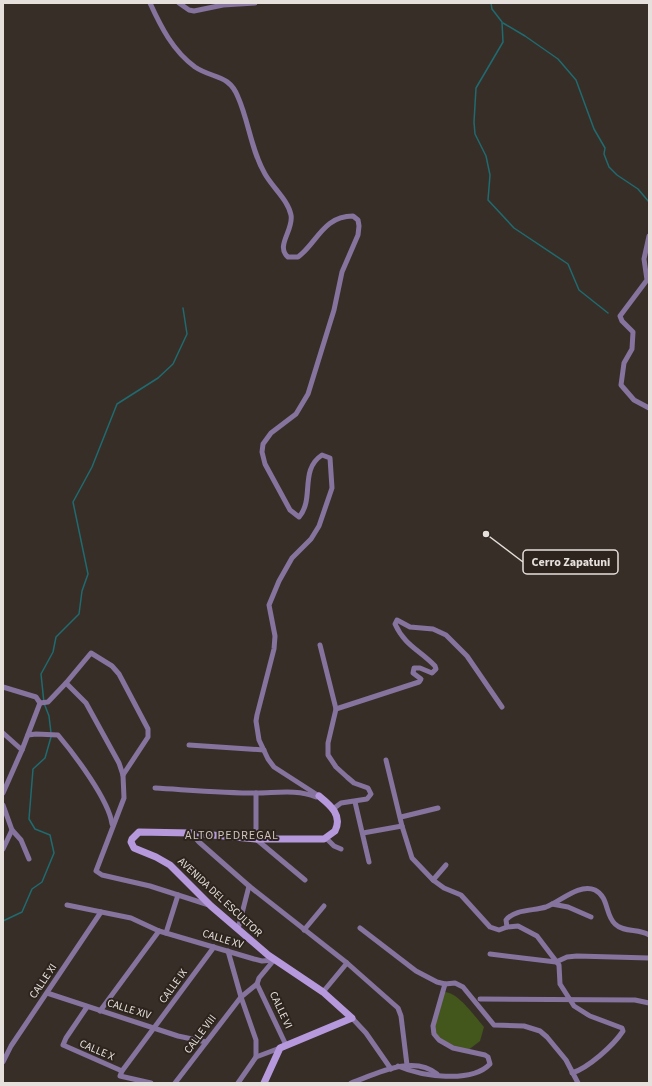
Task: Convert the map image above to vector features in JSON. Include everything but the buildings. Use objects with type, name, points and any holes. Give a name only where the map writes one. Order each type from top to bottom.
[{"type":"street","points":[[150,3],[168,39],[178,51],[195,66],[229,82],[235,89],[244,110],[256,156],[265,174],[287,205],[291,214],[292,226],[283,247],[284,254],[288,257],[298,257],[324,228],[339,218],[353,216],[358,220],[359,226],[355,246],[342,272],[334,310],[308,394],[296,414],[271,433],[263,444],[262,452],[265,464],[287,506],[295,516],[299,517],[305,506],[307,479],[312,464],[322,455],[330,458],[332,488],[319,526],[311,539],[292,558],[279,581],[269,605],[274,636],[274,649],[256,721],[257,734],[270,763],[321,798],[333,809],[338,818],[338,826],[333,833],[326,838],[334,846],[342,849]]},
{"type":"street","points":[[179,3],[189,10],[194,11],[223,5],[255,3]]},
{"type":"street","points":[[649,236],[644,259],[647,280],[642,289],[620,316],[622,321],[633,332],[632,349],[624,363],[621,385],[634,400],[649,408]]},
{"type":"street","points":[[336,709],[419,682],[421,679],[413,673],[414,668],[420,668],[432,673],[436,669],[436,666],[422,653],[408,644],[395,624],[397,620],[410,627],[434,629],[446,635],[467,656],[502,707]]},
{"type":"street","points":[[320,645],[336,709],[328,743],[328,755],[336,767],[347,777],[354,783],[368,788],[371,794],[370,798],[341,804],[333,809]]},
{"type":"street","points":[[40,703],[48,702],[91,653],[114,668],[128,688],[148,729],[148,737],[123,775]]},
{"type":"street","points":[[66,682],[86,703],[119,763],[123,775],[124,798],[112,824],[96,871],[102,875],[178,895],[211,906]]},
{"type":"street","points":[[3,688],[36,697],[40,703]]},
{"type":"street","points":[[3,793],[22,750],[40,703]]},
{"type":"street","points":[[3,733],[22,750]]},
{"type":"street","points":[[28,735],[58,735],[82,767],[106,805],[112,824]]},
{"type":"street","points":[[189,745],[264,750]]},
{"type":"street","points":[[386,760],[402,826],[412,858],[433,880],[444,888],[461,895],[490,927],[499,930],[507,927],[518,926],[537,936],[559,964],[560,984],[574,1006],[590,1016],[622,1028],[623,1031],[582,1070],[572,1073]]},
{"type":"street","points":[[155,788],[256,793],[308,793],[321,798]]},
{"type":"street","points":[[256,793],[256,839],[305,880]]},
{"type":"street","points":[[355,802],[369,862]]},
{"type":"street","points":[[3,805],[12,830],[20,840],[29,859]]},
{"type":"street","points":[[401,817],[438,808]]},
{"type":"street","points":[[363,834],[402,826]]},
{"type":"street","points":[[3,849],[12,830]]},
{"type":"street","name":"AVENIDA DEL ESCULTOR","points":[[326,838],[256,839],[191,833],[139,832],[133,836],[131,842],[137,850],[156,857],[170,865],[211,906],[274,960],[323,992],[366,1033],[391,1069]]},
{"type":"street","points":[[191,833],[199,842],[249,886],[347,963],[398,1008],[402,1016],[408,1065]]},
{"type":"street","points":[[433,880],[446,865]]},
{"type":"street","points":[[238,929],[249,886]]},
{"type":"street","points":[[507,927],[506,920],[510,917],[525,910],[545,907],[584,889],[596,890],[603,898],[615,924],[620,928],[644,931],[649,935]]},
{"type":"street","points":[[166,933],[178,895]]},
{"type":"street","points":[[551,904],[568,907],[591,917]]},
{"type":"street","points":[[67,905],[136,920],[159,931],[100,1010]]},
{"type":"street","points":[[304,930],[324,906]]},
{"type":"street","name":"CALLE XI","points":[[3,1062],[11,1046],[101,912]]},
{"type":"street","points":[[360,928],[416,971],[445,984],[455,983],[463,987],[494,1025],[524,1026],[540,1031],[547,1037],[566,1060],[578,1083]]},
{"type":"street","name":"CALLE XV","points":[[159,931],[262,961],[274,960]]},
{"type":"street","name":"CALLE IX","points":[[121,1074],[214,947]]},
{"type":"street","points":[[228,951],[240,996],[256,1040],[256,1057]]},
{"type":"street","points":[[490,954],[556,962],[567,957],[576,956],[649,958]]},
{"type":"street","points":[[257,984],[259,978],[274,960]]},
{"type":"street","points":[[323,992],[347,963]]},
{"type":"street","name":"CALLE VIII","points":[[175,1083],[240,996],[257,984]]},
{"type":"street","name":"CALLE VI","points":[[257,984],[283,1046]]},
{"type":"street","points":[[398,1066],[419,1073],[456,1077],[483,1070],[490,1064],[488,1057],[482,1053],[445,1044],[434,1034],[433,1026],[445,984]]},
{"type":"street","name":"CALLE XIV","points":[[47,993],[87,1007],[155,1027],[178,1036],[206,1042]]},
{"type":"street","points":[[480,999],[572,1001],[629,1000],[649,1003]]},
{"type":"street","name":"CALLE X","points":[[87,1007],[66,1038],[63,1045],[121,1074]]},
{"type":"street","points":[[238,1083],[256,1057],[352,1018]]},
{"type":"street","points":[[264,1083],[283,1046]]},
{"type":"street","points":[[351,1083],[398,1066],[408,1065],[426,1069],[437,1074]]},
{"type":"street","points":[[121,1074],[151,1083]]},
{"type":"street","points":[[456,1077],[458,1083]]},
{"type":"green space","points":[[443,992],[454,995],[460,1000],[484,1027],[480,1041],[467,1051],[452,1047],[438,1040],[431,1032],[440,996]]},
{"type":"waterway","points":[[491,3],[492,9],[502,22],[503,42],[476,88],[474,122],[475,134],[486,156],[490,175],[488,200],[514,228],[568,264],[579,290],[608,313]]},
{"type":"waterway","points":[[503,23],[558,59],[576,80],[594,129],[605,148],[604,154],[609,167],[617,175],[638,189],[649,202]]},
{"type":"waterway","points":[[51,733],[49,716],[44,703],[41,674],[53,652],[56,637],[79,614],[82,591],[88,574],[73,502],[92,467],[117,404],[158,378],[173,364],[187,334],[183,308]]},
{"type":"waterway","points":[[3,921],[22,912],[32,889],[42,882],[54,853],[50,835],[35,829],[29,819],[33,769],[45,758],[51,737]]},
{"type":"place","name":"Cerro Zapatuni","points":[[486,534]]},
{"type":"district","name":"ALTO PEDREGAL","points":[[232,835]]}]
